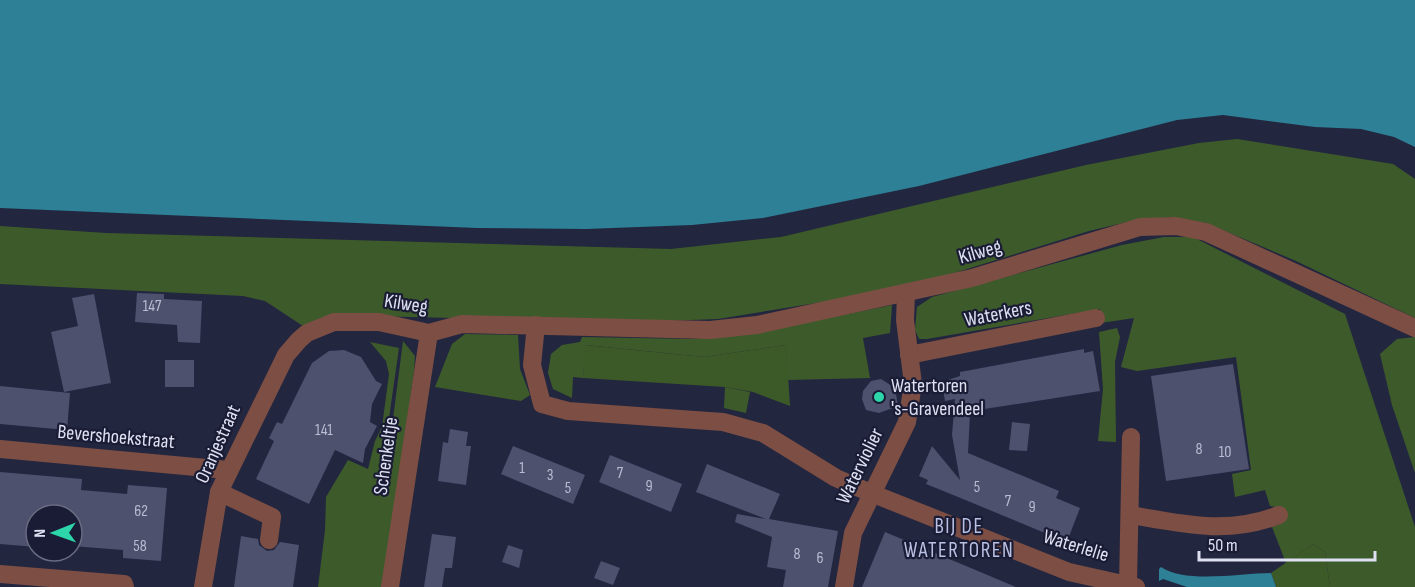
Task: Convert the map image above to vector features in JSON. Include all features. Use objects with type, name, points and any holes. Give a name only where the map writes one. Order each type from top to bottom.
[{"type":"street","name":"Kilweg","points":[[307,333],[334,322],[379,322],[429,333],[462,324],[710,330],[757,325],[972,278],[1140,227],[1176,226],[1206,232],[1415,328]]},
{"type":"street","name":"Waterviolier","points":[[844,587],[853,533],[907,422],[913,384],[905,320],[906,293]]},
{"type":"street","name":"Waterkers","points":[[909,354],[1096,318]]},
{"type":"street","points":[[536,325],[532,365],[542,404],[568,411],[723,422],[763,432],[836,478],[871,493]]},
{"type":"street","name":"Oranjestraat","points":[[203,587],[219,492],[228,470],[286,356],[307,333]]},
{"type":"street","name":"Schenkeltje","points":[[390,587],[429,333]]},
{"type":"street","points":[[1131,438],[1132,585]]},
{"type":"street","name":"Bevershoekstraat","points":[[0,449],[228,470]]},
{"type":"street","points":[[219,492],[272,517],[269,540]]},
{"type":"street","name":"Waterlelie","points":[[871,493],[1066,579],[1132,585]]},
{"type":"street","points":[[1131,515],[1217,528],[1257,524],[1279,515]]},
{"type":"street","points":[[0,574],[124,584],[125,587]]},
{"type":"green space","points":[[1237,139],[1393,164],[1415,179],[1415,318],[1296,261],[1206,223],[1170,217],[1127,222],[1089,231],[903,289],[718,319],[636,322],[368,316],[303,326],[265,301],[243,296],[0,284],[0,226],[106,233],[671,249],[781,237],[1086,165],[1199,143]]},
{"type":"green space","points":[[1164,237],[1193,237],[1345,314],[1415,527],[1415,587],[1330,587],[1325,552],[1313,544],[1286,563],[1272,527],[1283,523],[1276,507],[1270,506],[1265,490],[1235,497],[1232,474],[1251,470],[1236,357],[1137,371],[1121,367],[1134,318],[1101,323],[1100,309],[927,339],[919,339],[915,330],[917,307],[932,297],[1122,245]]},
{"type":"green space","points":[[892,305],[890,333],[863,338],[870,378],[787,380],[786,345],[704,357],[586,345],[583,378],[573,377],[572,398],[553,389],[548,373],[551,354],[562,345],[580,342],[582,337],[693,339],[750,334]]},
{"type":"green space","points":[[1117,328],[1120,337],[1115,362],[1116,442],[1098,441],[1103,389],[1099,332]]},
{"type":"green space","points":[[465,334],[518,335],[520,369],[530,395],[521,401],[435,387],[452,344]]},
{"type":"green space","points":[[1415,337],[1415,473],[1392,405],[1380,354],[1397,339]]},
{"type":"green space","points":[[403,341],[415,356],[414,371],[383,587],[318,587],[325,530],[326,497],[348,460],[368,469],[375,441],[382,427],[389,374],[386,361],[370,342],[399,348],[379,488],[384,489]]},
{"type":"green space","points":[[585,345],[704,357],[786,345],[790,406],[753,392],[725,387],[583,378]]},
{"type":"green space","points":[[725,387],[750,392],[746,413],[724,408]]},
{"type":"green space","points":[[1313,544],[1325,552],[1330,587],[1276,587],[1271,573]]},
{"type":"water","points":[[0,0],[1415,0],[1415,147],[1394,137],[1361,129],[1315,127],[1223,115],[1177,120],[919,186],[763,218],[692,225],[586,229],[477,228],[0,208]]},
{"type":"water","points":[[1161,567],[1171,572],[1199,576],[1271,573],[1276,587],[1187,587],[1163,579],[1159,581]]},
{"type":"building","points":[[137,293],[164,294],[164,299],[202,301],[200,343],[178,342],[177,325],[135,322]]},
{"type":"building","points":[[94,294],[111,383],[64,392],[51,332],[78,326],[72,298]]},
{"type":"building","points":[[1084,349],[1084,353],[1093,351],[1100,391],[972,411],[970,414],[968,453],[1059,491],[1056,498],[1080,508],[1068,539],[1059,535],[1057,538],[926,484],[928,480],[919,476],[932,446],[960,480],[952,435],[955,399],[945,401],[942,382],[960,376],[960,372]]},
{"type":"building","points":[[344,350],[361,357],[376,381],[382,384],[372,404],[370,422],[377,426],[365,449],[363,463],[335,450],[309,504],[256,479],[274,441],[269,438],[277,422],[282,424],[312,363],[329,351]]},
{"type":"building","points":[[165,360],[194,360],[194,387],[165,387]]},
{"type":"building","points":[[1233,364],[1249,469],[1166,481],[1151,376]]},
{"type":"building","name":"Watertoren 's-Gravendeel","points":[[881,379],[895,388],[898,406],[879,413],[866,410],[862,399],[863,391],[871,381]]},
{"type":"building","points":[[0,386],[70,393],[67,430],[0,424]]},
{"type":"building","points":[[1012,422],[1030,424],[1027,451],[1009,450]]},
{"type":"building","points":[[450,429],[468,432],[466,446],[471,446],[466,485],[438,481],[443,442],[448,443]]},
{"type":"building","points":[[513,446],[585,475],[573,504],[501,474]]},
{"type":"building","points":[[610,455],[682,484],[671,512],[599,482]]},
{"type":"building","points":[[707,464],[780,494],[769,519],[838,531],[828,587],[783,587],[786,570],[767,567],[772,537],[735,522],[737,514],[766,519],[696,492]]},
{"type":"building","points":[[0,472],[82,479],[81,490],[127,494],[128,485],[167,488],[161,561],[123,558],[123,550],[84,547],[84,503],[24,503],[24,546],[0,544]]},
{"type":"building","points":[[885,532],[1016,587],[862,587]]},
{"type":"building","points":[[432,534],[456,537],[452,568],[445,568],[442,587],[424,587]]},
{"type":"building","points":[[241,536],[258,539],[259,545],[267,551],[274,550],[280,542],[299,545],[293,587],[234,587]]},
{"type":"building","points":[[508,545],[523,550],[519,568],[502,562]]},
{"type":"building","points":[[601,561],[620,568],[613,585],[594,578]]},
{"type":"place","name":"Watertoren 's-Gravendeel","points":[[879,397]]},
{"type":"district","name":"BIJ DE WATERTOREN","points":[[959,538]]}]
